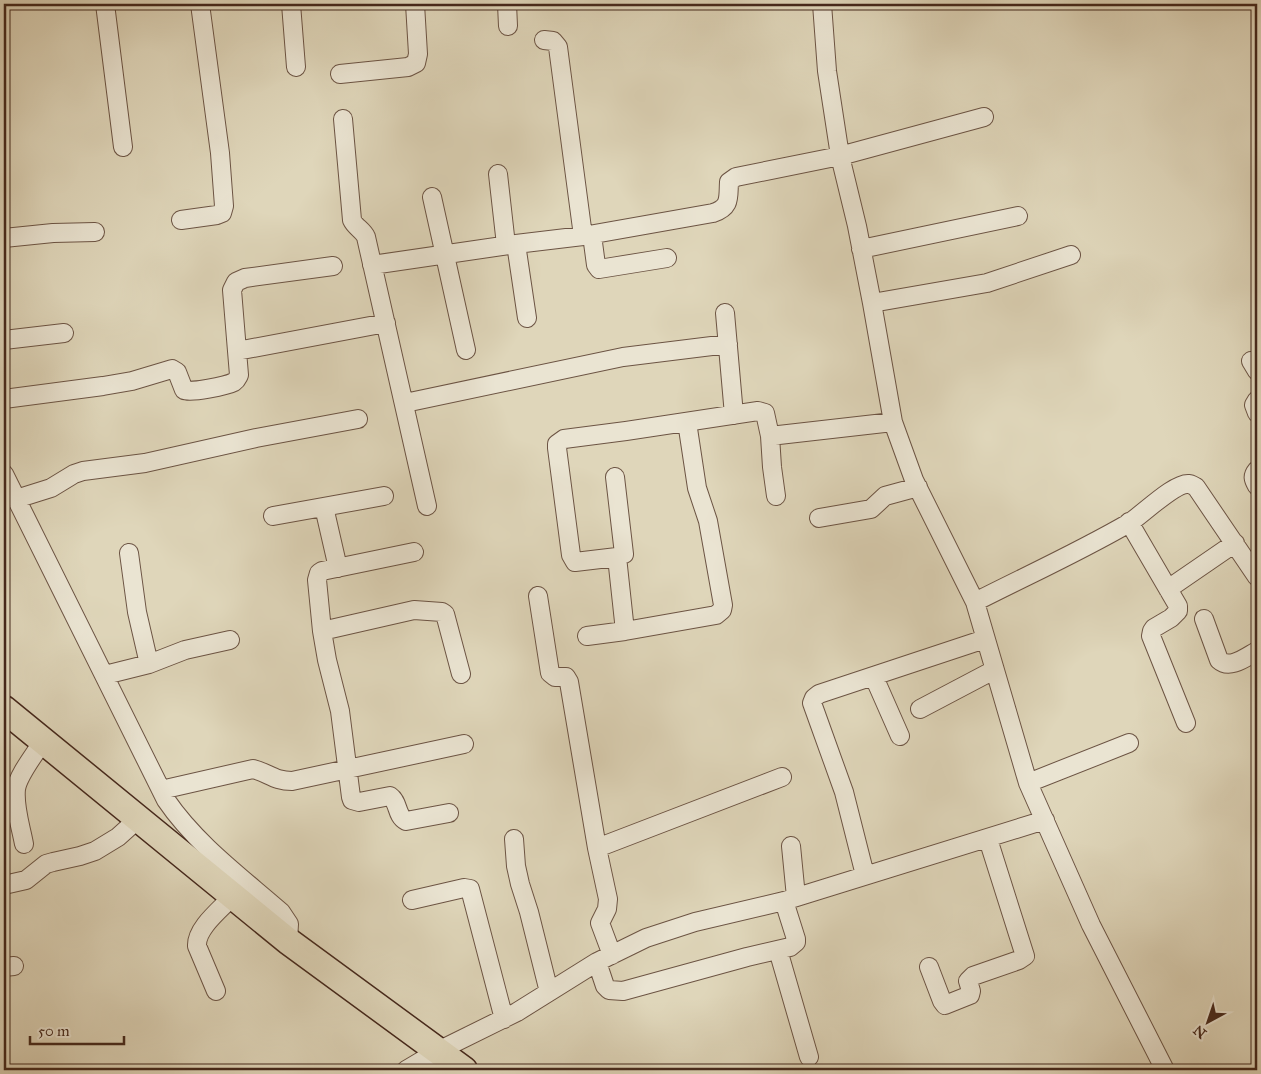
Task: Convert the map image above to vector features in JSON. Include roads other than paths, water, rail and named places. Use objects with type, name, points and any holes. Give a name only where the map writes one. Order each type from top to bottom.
[{"type":"highway","points":[[4,709],[288,941],[464,1070]]},
{"type":"street","points":[[104,4],[124,147]]},
{"type":"street","points":[[181,220],[218,216],[222,213],[224,206],[220,153],[200,4]]},
{"type":"street","points":[[291,4],[296,66]]},
{"type":"street","points":[[340,74],[408,67],[416,63],[418,54],[415,4]]},
{"type":"street","points":[[507,4],[508,26]]},
{"type":"street","points":[[822,4],[827,72],[840,156],[872,303],[893,422],[918,487],[975,602],[1028,783],[1091,925],[1166,1070]]},
{"type":"street","points":[[544,40],[553,41],[558,47],[587,236],[596,265],[599,268],[666,258]]},
{"type":"street","points":[[372,265],[587,236],[713,213],[725,207],[729,182],[732,178],[840,156],[984,117]]},
{"type":"street","points":[[343,119],[352,220],[364,232],[366,237],[427,506]]},
{"type":"street","points":[[498,174],[527,318]]},
{"type":"street","points":[[432,197],[466,350]]},
{"type":"street","points":[[861,249],[1018,216]]},
{"type":"street","points":[[4,238],[53,233],[95,232]]},
{"type":"street","points":[[872,303],[987,283],[1071,255]]},
{"type":"street","points":[[4,399],[103,386],[172,370],[177,372],[184,390],[187,392],[231,383],[238,379],[239,376],[232,290],[236,282],[245,278],[333,266]]},
{"type":"street","points":[[725,313],[734,414]]},
{"type":"street","points":[[237,351],[386,323]]},
{"type":"street","points":[[4,340],[64,333]]},
{"type":"street","points":[[405,403],[623,357],[728,344]]},
{"type":"street","points":[[1257,400],[1254,405],[1257,413]]},
{"type":"street","points":[[615,477],[624,554],[617,557],[576,562],[572,559],[557,444],[564,439],[758,411],[765,413],[770,436],[776,496]]},
{"type":"street","points":[[16,499],[51,488],[74,474],[83,471],[145,463],[256,438],[358,419]]},
{"type":"street","points":[[587,636],[716,615],[722,610],[708,521],[697,488],[687,422]]},
{"type":"street","points":[[770,436],[893,422]]},
{"type":"street","points":[[1257,470],[1253,480],[1257,486]]},
{"type":"street","points":[[4,474],[161,790],[178,819],[286,918],[289,924],[288,941]]},
{"type":"street","points":[[975,602],[1129,522],[1167,493],[1190,484],[1196,487],[1257,577]]},
{"type":"street","points":[[819,518],[871,509],[885,496],[918,487]]},
{"type":"street","points":[[273,516],[384,496]]},
{"type":"street","points":[[324,507],[338,568]]},
{"type":"street","points":[[1129,522],[1178,606],[1178,611],[1171,618],[1154,628],[1151,636],[1186,723]]},
{"type":"street","points":[[1168,589],[1235,543]]},
{"type":"street","points":[[414,552],[322,571],[317,576],[322,631],[340,711],[350,797],[355,802],[390,796],[395,800],[400,816],[406,821],[449,813]]},
{"type":"street","points":[[129,553],[137,612],[149,664]]},
{"type":"street","points":[[617,557],[625,631]]},
{"type":"street","points":[[538,596],[550,673],[555,677],[566,677],[569,682],[597,848],[608,899],[607,909],[600,924],[605,958],[605,986],[616,992],[623,991],[790,947],[796,942],[790,899],[791,846]]},
{"type":"street","points":[[322,631],[414,610],[442,612],[445,614],[461,674]]},
{"type":"street","points":[[1204,618],[1219,660],[1222,663],[1236,662],[1257,651]]},
{"type":"street","points":[[865,875],[842,784],[812,703],[814,698],[819,694],[985,639]]},
{"type":"street","points":[[104,675],[149,664],[185,650],[230,640]]},
{"type":"street","points":[[920,709],[994,670]]},
{"type":"street","points":[[874,677],[900,736]]},
{"type":"street","points":[[24,844],[16,788],[20,778],[43,741]]},
{"type":"street","points":[[1028,783],[1129,743]]},
{"type":"street","points":[[161,790],[253,769],[260,770],[276,780],[292,781],[464,744]]},
{"type":"street","points":[[597,848],[782,777]]},
{"type":"street","points":[[4,885],[26,880],[46,864],[95,851],[118,837],[138,819]]},
{"type":"street","points":[[406,1070],[438,1051],[504,1019],[605,958],[646,938],[695,922],[790,899],[1045,820]]},
{"type":"street","points":[[514,839],[516,866],[520,884],[549,992]]},
{"type":"street","points":[[929,967],[942,1002],[946,1005],[971,994],[969,979],[1025,956],[988,839]]},
{"type":"street","points":[[412,900],[464,888],[470,889],[504,1019]]},
{"type":"street","points":[[216,991],[196,940],[200,930],[233,896]]},
{"type":"street","points":[[778,950],[809,1057]]}]
